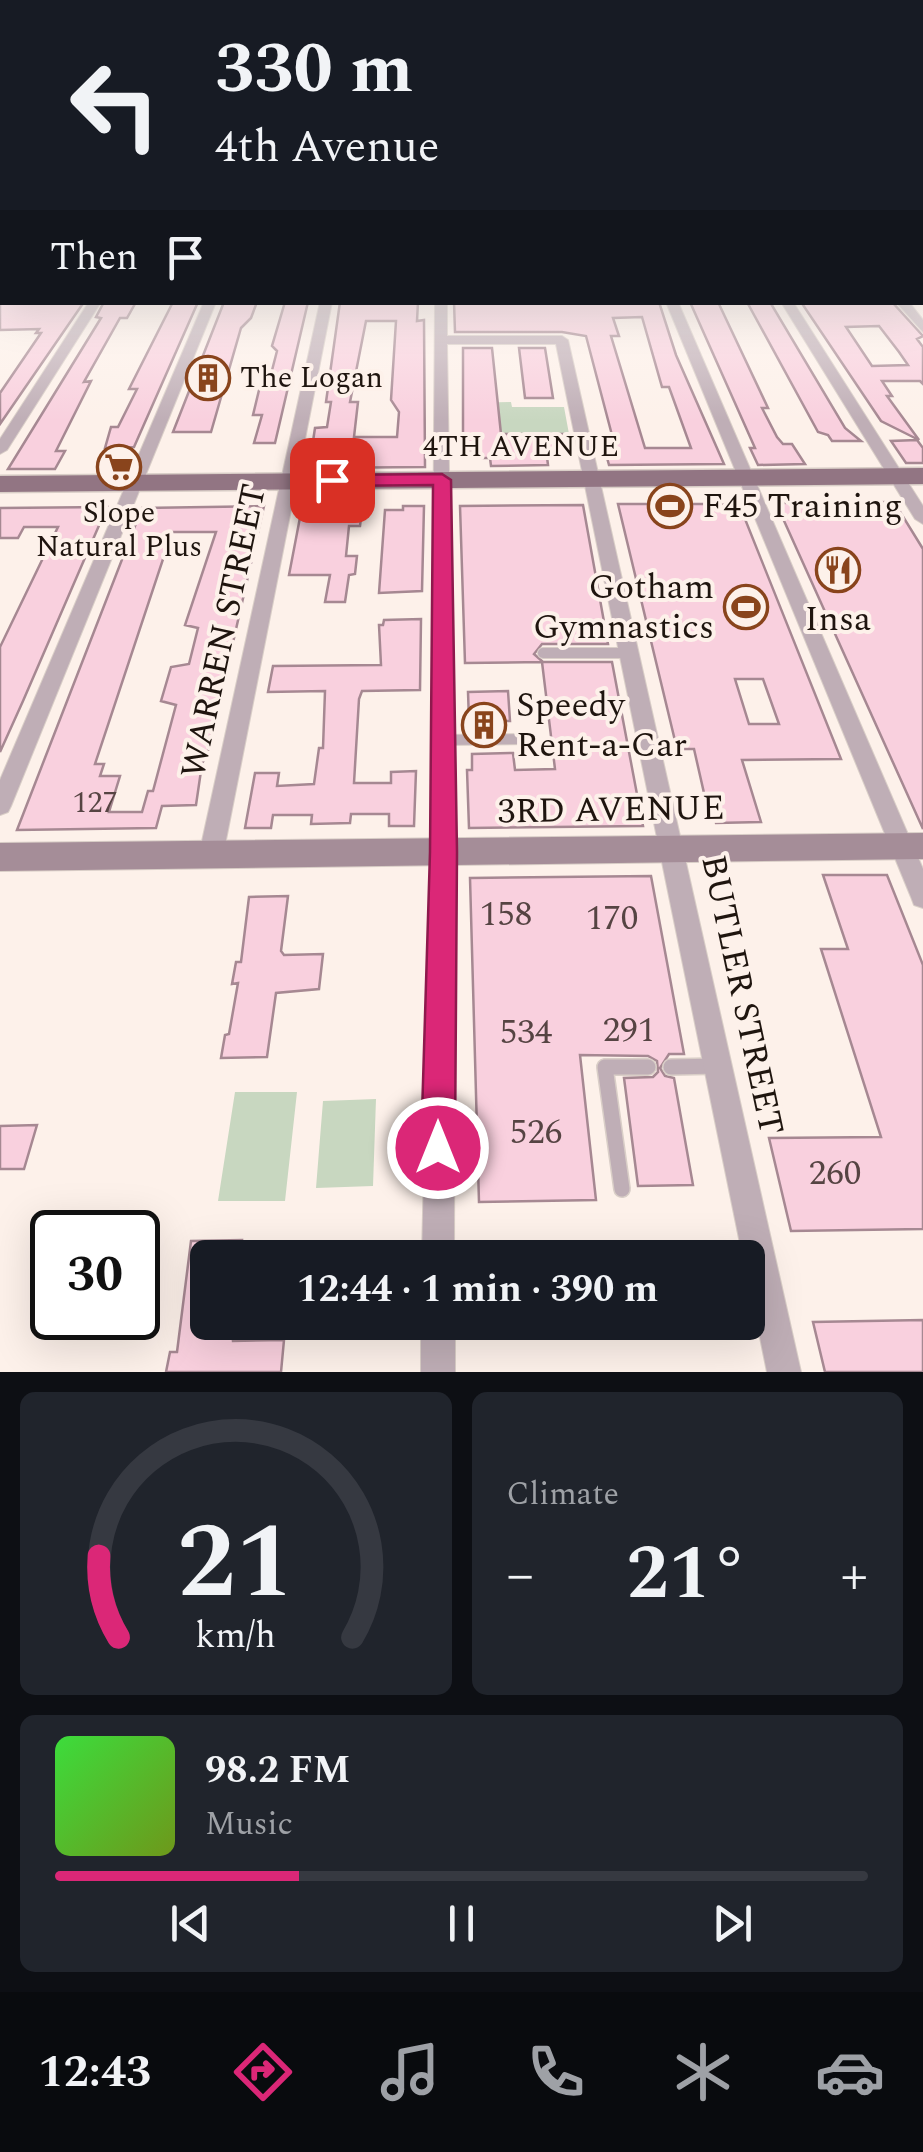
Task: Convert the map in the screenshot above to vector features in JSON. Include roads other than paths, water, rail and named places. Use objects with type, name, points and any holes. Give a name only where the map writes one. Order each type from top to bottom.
[{"type":"main road","name":"4TH AVENUE","points":[[0,484],[132,488],[911,483]]},
{"type":"main road","name":"4TH AVENUE","points":[[0,495],[132,488]]},
{"type":"main road","name":"3RD AVENUE","points":[[0,856],[912,846]]},
{"type":"street","points":[[0,450],[93,305]]},
{"type":"street","points":[[0,806],[209,305]]},
{"type":"street","name":"WARREN STREET","points":[[211,855],[325,305]]},
{"type":"street","points":[[438,1240],[443,852],[441,305]]},
{"type":"street","points":[[673,305],[748,484],[912,846],[923,897]]},
{"type":"street","points":[[789,305],[911,483],[923,519]]},
{"type":"street","points":[[904,305],[923,328]]},
{"type":"street","name":"BUTLER STREET","points":[[442,340],[562,340],[784,1372]]},
{"type":"street","points":[[438,1340],[438,1372]]},
{"type":"lane","points":[[542,653],[630,653]]},
{"type":"lane","points":[[443,740],[528,739]]},
{"type":"lane","points":[[671,1066],[718,1066]]},
{"type":"lane","points":[[622,1189],[605,1068],[648,1067]]},
{"type":"place","name":"The Logan","points":[[208,378]]},
{"type":"place","name":"Slope Natural Plus","points":[[119,467]]},
{"type":"place","name":"F45 Training","points":[[670,506]]},
{"type":"place","name":"Insa","points":[[838,570]]},
{"type":"place","name":"Gotham Gymnastics","points":[[746,607]]},
{"type":"place","name":"Speedy Rent-a-Car","points":[[484,725]]}]
